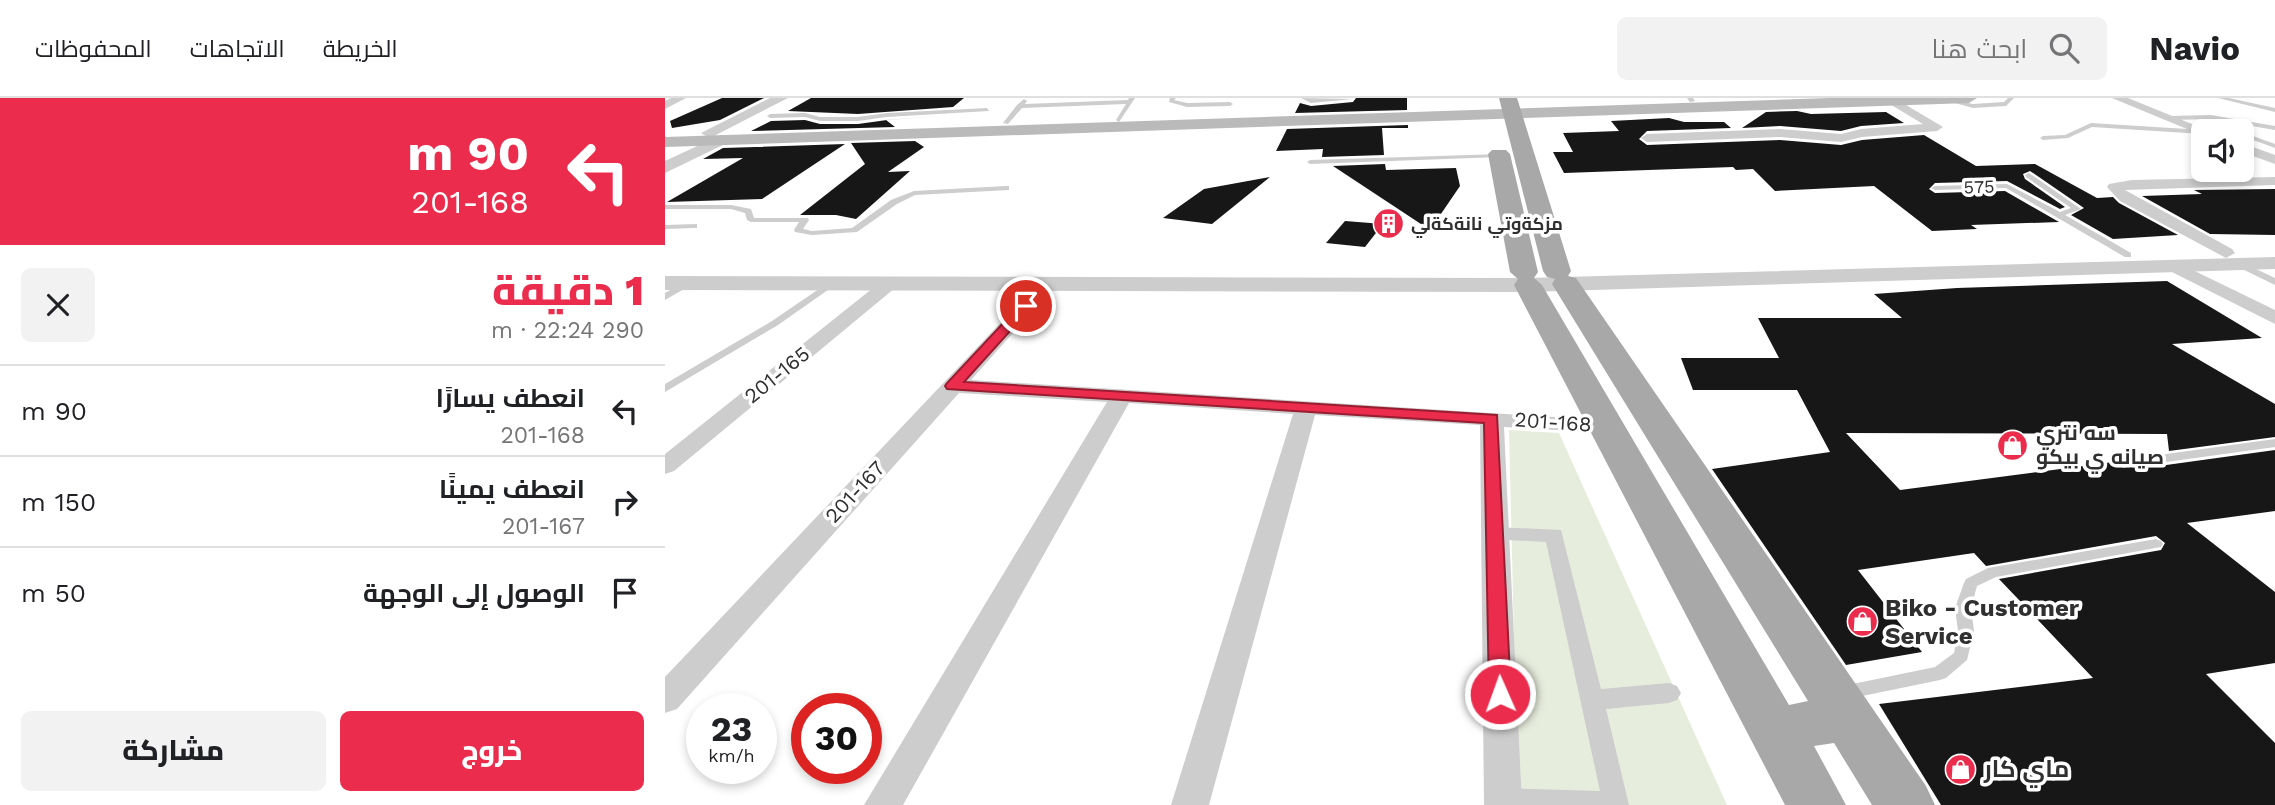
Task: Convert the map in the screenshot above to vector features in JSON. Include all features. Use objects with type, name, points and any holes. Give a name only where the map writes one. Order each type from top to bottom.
[{"type":"main road","points":[[665,142],[690,141],[738,132],[1762,98]]},
{"type":"main road","points":[[665,134],[715,136],[1500,106],[1969,98]]},
{"type":"main road","points":[[1500,106],[1500,155],[1545,278],[1609,426],[1816,805]]},
{"type":"main road","points":[[1500,106],[1545,278],[1841,706],[1905,805]]},
{"type":"main road","points":[[1777,730],[1841,706]]},
{"type":"street","points":[[665,105],[680,98]]},
{"type":"street","points":[[2118,98],[2191,127]]},
{"type":"street","points":[[665,168],[778,99],[802,100],[738,132]]},
{"type":"street","points":[[1647,138],[1780,133],[1817,138],[1852,137],[1861,133],[1937,127],[1892,101]]},
{"type":"street","points":[[665,153],[690,141]]},
{"type":"street","points":[[2254,152],[2275,160]]},
{"type":"street","points":[[2232,258],[2125,198],[2114,187],[2133,184],[2275,181]]},
{"type":"street","points":[[665,283],[1045,286],[1545,278],[2172,265],[2275,252]]},
{"type":"street","points":[[665,268],[1545,278],[2128,255],[2232,258],[2275,263]]},
{"type":"street","points":[[2172,265],[2275,318]]},
{"type":"street","name":"201-165","points":[[665,466],[889,284]]},
{"type":"street","name":"201-167","points":[[665,699],[1045,286]]},
{"type":"street","name":"201-168","points":[[953,386],[1609,426]]},
{"type":"street","points":[[883,805],[1122,396]]},
{"type":"street","points":[[1191,805],[1306,407]]},
{"type":"street","points":[[1492,419],[1495,534],[1503,803],[1616,804],[1554,535],[1495,534]]},
{"type":"street","points":[[1592,700],[1669,693]]},
{"type":"lane","points":[[1006,123],[1027,98]]},
{"type":"lane","points":[[1173,98],[1171,101],[1187,105],[1230,104]]},
{"type":"lane","points":[[1304,98],[1311,101],[1350,99]]},
{"type":"lane","points":[[1944,98],[1985,106],[2006,104],[2011,98]]},
{"type":"lane","points":[[2221,98],[2275,110]]},
{"type":"lane","points":[[2256,98],[2275,105]]},
{"type":"lane","points":[[1019,106],[1131,100]]},
{"type":"lane","points":[[1119,120],[1131,100]]},
{"type":"lane","points":[[770,116],[805,115],[820,119],[858,119],[987,110]]},
{"type":"lane","points":[[2170,118],[2211,117],[2275,128]]},
{"type":"lane","points":[[2043,138],[2066,137],[2091,125],[2191,131]]},
{"type":"lane","points":[[2254,138],[2275,146]]},
{"type":"lane","points":[[1310,162],[1500,155]]},
{"type":"lane","points":[[2029,175],[2077,209],[2059,215]]},
{"type":"lane","name":"575","points":[[1935,188],[2007,186],[2059,215]]},
{"type":"lane","points":[[667,208],[731,207],[748,211],[751,220],[805,220],[798,230],[803,233],[842,232],[854,230],[907,195],[930,191],[1006,188]]},
{"type":"lane","points":[[2059,215],[2128,255]]},
{"type":"lane","points":[[665,227],[694,226]]},
{"type":"lane","points":[[2232,258],[2275,282]]},
{"type":"lane","points":[[665,297],[688,283]]},
{"type":"lane","points":[[665,389],[775,323],[832,283]]},
{"type":"lane","points":[[2159,458],[2275,443]]},
{"type":"lane","points":[[1841,706],[1940,673],[1961,656],[1966,631],[1963,608],[1971,583],[1993,572],[2156,544]]},
{"type":"green space","points":[[1509,430],[1559,433],[1727,805],[1518,805]]},
{"type":"building","points":[[722,98],[764,98],[720,120],[672,128],[670,121]]},
{"type":"building","points":[[811,98],[964,98],[953,107],[858,114],[788,111]]},
{"type":"building","points":[[1356,98],[1407,98],[1407,110],[1295,113],[1300,103],[1311,106],[1353,102]]},
{"type":"building","points":[[1797,111],[1811,114],[1886,112],[1904,123],[1861,126],[1841,131],[1780,126],[1742,128],[1766,112]]},
{"type":"building","points":[[1669,118],[1684,122],[1724,122],[1731,128],[1647,131],[1639,139],[1647,145],[1780,140],[1841,145],[1862,140],[1924,135],[1976,166],[2035,164],[2097,198],[2113,197],[2119,203],[2178,235],[2113,239],[2071,215],[2084,208],[2030,171],[2023,174],[2025,179],[2065,207],[2060,209],[2007,181],[1935,183],[1929,189],[1935,193],[2005,191],[2059,222],[1971,225],[1977,229],[1932,231],[1874,186],[1775,191],[1753,169],[1736,170],[1733,167],[1564,173],[1553,152],[1573,152],[1563,133],[1619,131],[1611,121]]},
{"type":"building","points":[[805,120],[820,124],[858,124],[886,120],[895,127],[751,131],[771,121]]},
{"type":"building","points":[[1408,125],[1408,128],[1382,128],[1384,155],[1322,157],[1323,149],[1276,151],[1287,129]]},
{"type":"building","points":[[915,141],[924,147],[888,172],[910,171],[856,219],[836,215],[800,215],[865,164],[851,143]]},
{"type":"building","points":[[845,144],[762,199],[667,202],[743,158],[703,159],[723,148]]},
{"type":"building","points":[[1385,164],[1386,170],[1456,168],[1460,186],[1430,230],[1333,166]]},
{"type":"building","points":[[1270,177],[1212,224],[1163,218],[1204,189]]},
{"type":"building","points":[[2275,189],[2275,235],[2210,234],[2142,196],[2202,194],[2194,190]]},
{"type":"building","points":[[1345,221],[1383,224],[1365,247],[1326,243]]},
{"type":"building","points":[[2167,281],[2262,338],[2172,344],[2275,404],[2275,437],[2169,451],[2167,434],[1846,433],[1900,490],[2151,457],[2159,466],[2275,450],[2275,511],[2187,523],[2275,592],[2275,663],[2206,674],[2275,743],[2275,805],[1941,805],[1879,704],[2093,678],[1999,579],[2161,550],[2165,543],[2156,536],[1986,566],[1974,553],[1858,570],[1922,652],[1846,665],[1712,469],[1830,452],[1797,390],[1693,390],[1681,358],[1779,358],[1758,318],[1902,318],[1874,294],[1957,288]]},
{"type":"place","name":"مزكةوتي نانةكةلي","points":[[1388,224]]},
{"type":"place","name":"سه نتري صيانه ي بيكو","points":[[2013,445]]},
{"type":"place","name":"Biko - Customer Service","points":[[1862,622]]},
{"type":"place","name":"ماي كار","points":[[1961,769]]},
{"type":"route","points":[[1026,306],[953,386],[1492,419],[1500,694]]}]
